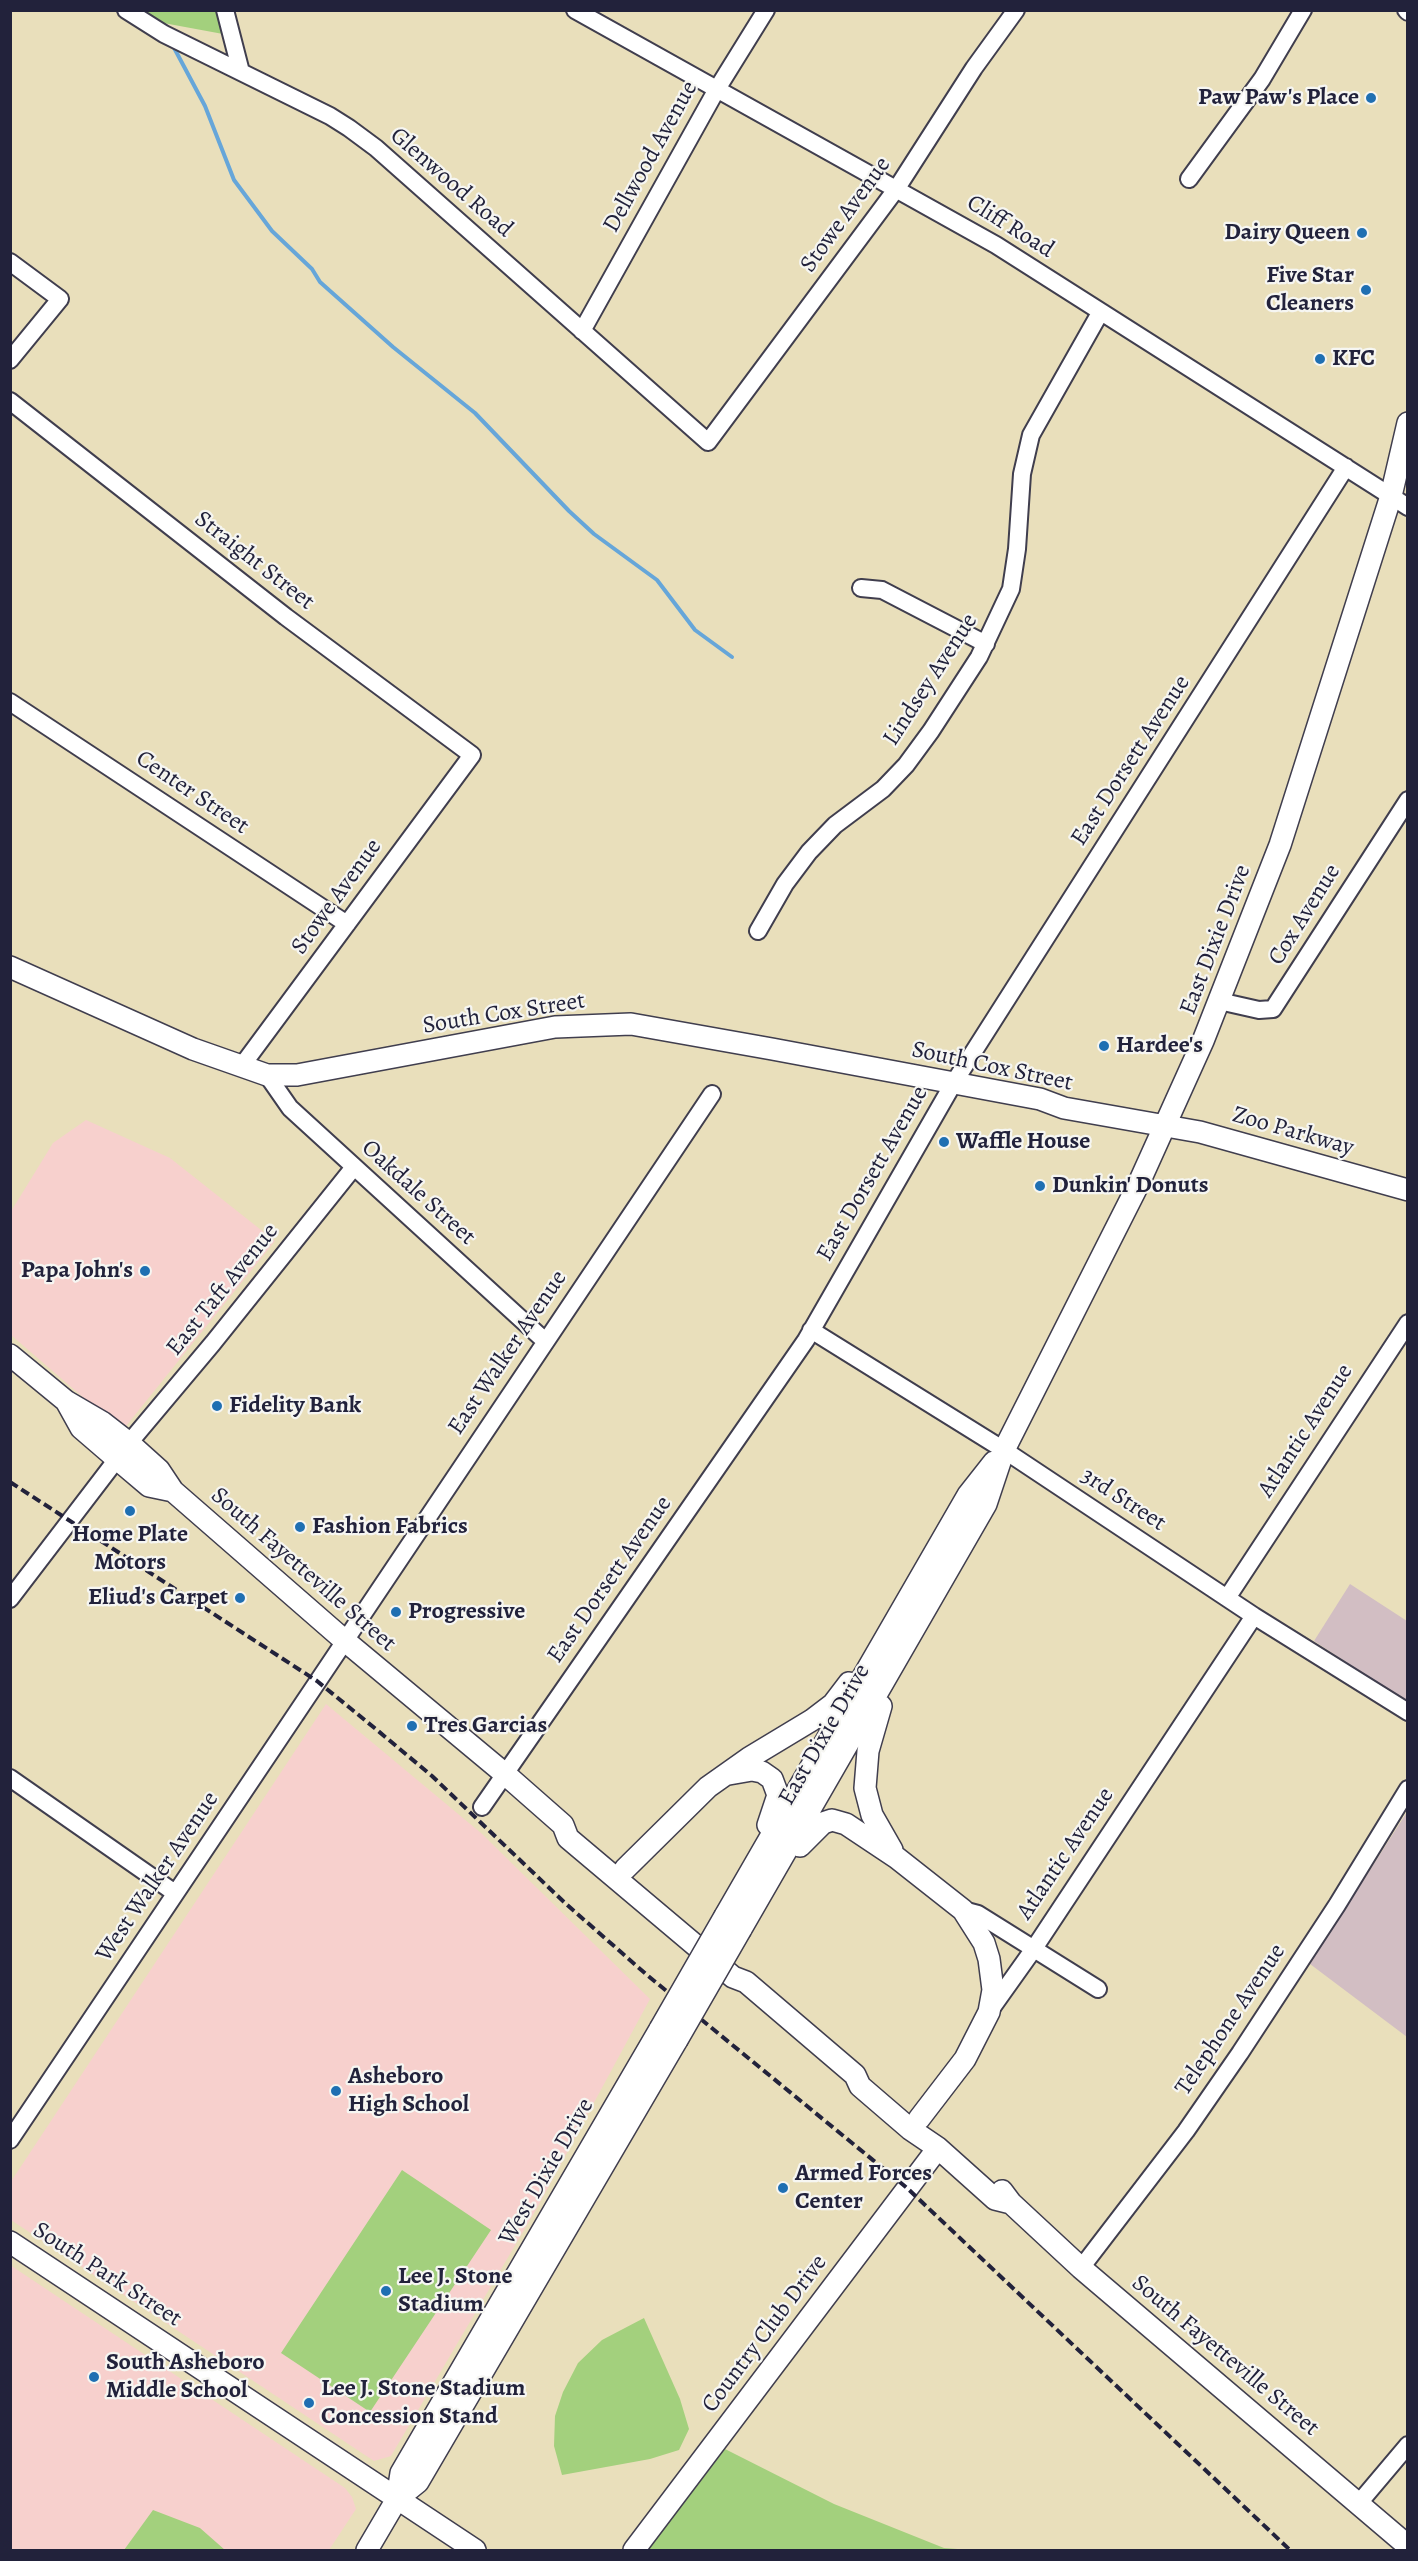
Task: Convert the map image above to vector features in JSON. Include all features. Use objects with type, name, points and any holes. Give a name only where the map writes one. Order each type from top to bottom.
[{"type":"main road","name":"East Dixie Drive","points":[[733,1923],[768,1884],[986,1504],[1004,1450],[1138,1185],[1220,1001],[1280,845],[1399,501],[1407,423]]},
{"type":"main road","name":"South Cox Street","points":[[10,967],[194,1048],[267,1075],[297,1075],[555,1027],[612,1024],[659,1028],[1164,1126]]},
{"type":"main road","name":"Zoo Parkway","points":[[1164,1126],[1239,1142],[1407,1190]]},
{"type":"main road","points":[[10,1355],[70,1409],[102,1422],[123,1451]]},
{"type":"main road","name":"East Dixie Drive","points":[[668,2035],[733,1923],[759,1860],[968,1496],[1004,1450]]},
{"type":"main road","name":"South Fayetteville Street","points":[[123,1451],[149,1486],[169,1485],[344,1640],[563,1825],[568,1838],[733,1977],[746,1982],[855,2075],[860,2086],[910,2129],[938,2148],[995,2199],[1011,2203]]},
{"type":"main road","points":[[625,1869],[690,1803],[726,1774],[812,1720],[833,1704],[856,1674],[875,1658]]},
{"type":"main road","points":[[897,1858],[877,1826],[865,1788],[868,1751],[876,1718],[898,1658]]},
{"type":"main road","points":[[726,1774],[752,1770],[762,1772],[772,1779],[777,1789],[777,1803],[765,1831],[759,1860]]},
{"type":"main road","points":[[768,1884],[815,1829],[832,1820],[846,1824],[897,1858],[963,1910],[984,1943],[989,1959],[993,1990],[989,2012]]},
{"type":"main road","name":"South Fayetteville Street","points":[[563,1825],[577,1828],[740,1967],[746,1982]]},
{"type":"main road","name":"Atlantic Avenue","points":[[919,2119],[965,2059],[989,2012]]},
{"type":"main road","name":"West Dixie Drive","points":[[367,2550],[397,2499],[401,2472],[668,2035]]},
{"type":"main road","name":"South Fayetteville Street","points":[[855,2075],[868,2076],[919,2119],[1002,2190],[1011,2203],[1081,2268],[1407,2546]]},
{"type":"main road","name":"Country Club Drive","points":[[634,2550],[938,2148]]},
{"type":"main road","name":"South Park Street","points":[[10,2242],[475,2550]]},
{"type":"street","name":"Glenwood Road","points":[[126,10],[164,34],[330,116],[367,141],[708,442]]},
{"type":"street","points":[[225,10],[241,72]]},
{"type":"street","name":"Cliff Road","points":[[575,10],[996,245],[1399,501]]},
{"type":"street","name":"Dellwood Avenue","points":[[582,331],[717,89],[766,10]]},
{"type":"street","name":"Stowe Avenue","points":[[708,442],[897,188],[974,68],[1016,10]]},
{"type":"street","points":[[1189,179],[1262,79],[1303,10]]},
{"type":"street","points":[[10,262],[60,299],[10,360]]},
{"type":"street","name":"Lindsey Avenue","points":[[758,931],[785,884],[809,852],[835,825],[882,789],[906,765],[932,731],[986,644],[1011,589],[1017,549],[1022,474],[1030,435],[1100,313]]},
{"type":"street","name":"Straight Street","points":[[10,401],[286,617],[472,755]]},
{"type":"street","name":"East Dorsett Avenue","points":[[482,1808],[811,1330],[953,1084],[1346,467]]},
{"type":"street","points":[[861,588],[882,590],[986,644]]},
{"type":"street","name":"Center Street","points":[[10,702],[346,924]]},
{"type":"street","name":"Stowe Avenue","points":[[241,1067],[472,755]]},
{"type":"street","name":"Cox Avenue","points":[[1220,1001],[1259,1010],[1273,1009],[1407,800]]},
{"type":"street","name":"Oakdale Street","points":[[267,1075],[278,1095],[290,1108],[545,1341]]},
{"type":"street","name":"East Walker Avenue","points":[[344,1640],[712,1094]]},
{"type":"street","name":"East Taft Avenue","points":[[10,1599],[123,1451],[354,1167]]},
{"type":"street","name":"Atlantic Avenue","points":[[1227,1598],[1407,1323]]},
{"type":"street","name":"3rd Street","points":[[811,1330],[1004,1450],[1254,1616],[1407,1712]]},
{"type":"street","name":"Atlantic Avenue","points":[[989,2012],[1033,1950],[1254,1616]]},
{"type":"street","name":"West Walker Avenue","points":[[10,2140],[277,1745],[344,1640]]},
{"type":"street","points":[[10,1778],[175,1893]]},
{"type":"street","name":"Telephone Avenue","points":[[1081,2268],[1186,2131],[1234,2061],[1337,1905],[1407,1789]]},
{"type":"street","points":[[963,1910],[978,1914],[1098,1989]]},
{"type":"street","points":[[1359,2503],[1407,2445]]},
{"type":"shaded area","points":[[86,1120],[170,1158],[275,1241],[122,1431],[11,1335],[10,1213],[53,1143]]},
{"type":"shaded area","points":[[1350,1584],[1407,1621],[1407,1702],[1314,1641]]},
{"type":"shaded area","name":"Asheboro High School","points":[[326,1704],[481,1833],[650,1999],[537,2208],[391,2456],[374,2461],[11,2220],[10,2183]]},
{"type":"shaded area","points":[[1407,1812],[1408,2037],[1310,1964]]},
{"type":"shaded area","name":"South Asheboro Middle School","points":[[10,2265],[345,2488],[352,2497],[356,2509],[329,2550],[11,2550]]},
{"type":"green space","points":[[139,11],[219,11],[223,34],[158,22]]},
{"type":"green space","name":"Lee J. Stone Stadium","points":[[402,2170],[491,2230],[370,2412],[281,2353]]},
{"type":"green space","points":[[644,2318],[680,2399],[689,2429],[679,2450],[650,2459],[562,2475],[554,2446],[555,2416],[563,2392],[578,2363],[602,2340]]},
{"type":"green space","points":[[725,2449],[834,2504],[944,2548],[971,2550],[648,2550]]},
{"type":"green space","points":[[153,2510],[200,2528],[225,2550],[124,2550]]},
{"type":"waterway","points":[[172,44],[205,106],[234,180],[272,231],[312,269],[320,282],[393,347],[475,413],[594,534],[657,580],[695,630],[732,657]]},
{"type":"railway","points":[[10,1482],[317,1681],[377,1730],[432,1776],[565,1903],[647,1975],[907,2188],[1290,2550]]},
{"type":"place","name":"Paw Paw's Place","points":[[1371,98]]},
{"type":"place","name":"Dairy Queen","points":[[1362,233]]},
{"type":"place","name":"Five Star Cleaners","points":[[1366,290]]},
{"type":"place","name":"KFC","points":[[1320,359]]},
{"type":"place","name":"Hardee's","points":[[1104,1046]]},
{"type":"place","name":"Waffle House","points":[[944,1142]]},
{"type":"place","name":"Dunkin' Donuts","points":[[1040,1186]]},
{"type":"place","name":"Papa John's","points":[[145,1271]]},
{"type":"place","name":"Fidelity Bank","points":[[217,1406]]},
{"type":"place","name":"Home Plate Motors","points":[[130,1511]]},
{"type":"place","name":"Fashion Fabrics","points":[[300,1527]]},
{"type":"place","name":"Eliud's Carpet","points":[[240,1598]]},
{"type":"place","name":"Progressive","points":[[396,1612]]},
{"type":"place","name":"Tres Garcias","points":[[412,1726]]},
{"type":"place","name":"Asheboro High School","points":[[336,2091]]},
{"type":"place","name":"Armed Forces Center","points":[[783,2188]]},
{"type":"place","name":"Lee J. Stone Stadium","points":[[386,2291]]},
{"type":"place","name":"South Asheboro Middle School","points":[[94,2377]]},
{"type":"place","name":"Lee J. Stone Stadium Concession Stand","points":[[309,2403]]}]
